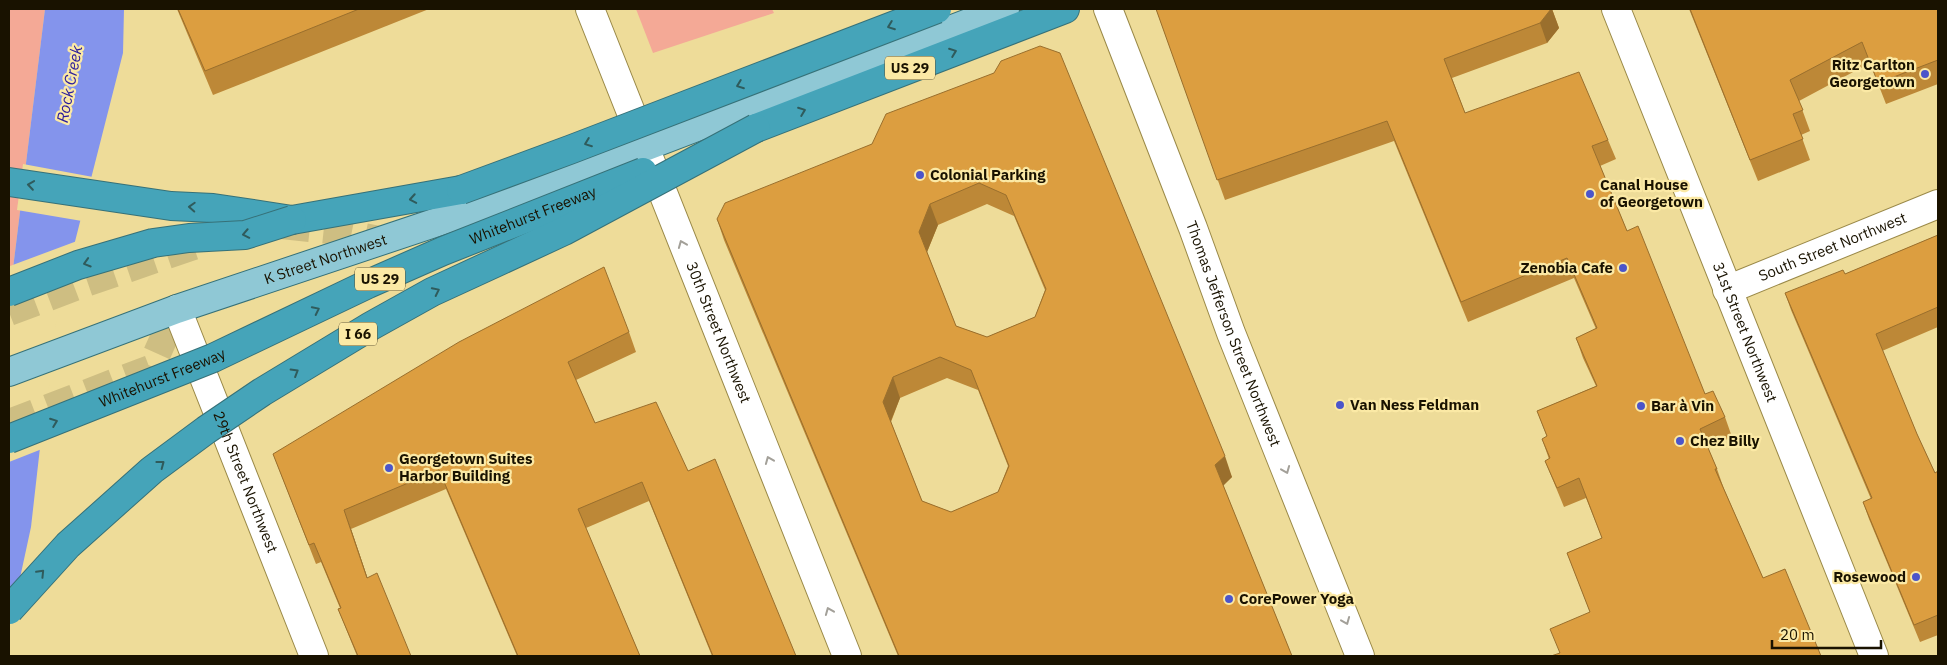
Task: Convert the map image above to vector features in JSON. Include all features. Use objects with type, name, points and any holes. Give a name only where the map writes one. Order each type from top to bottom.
[{"type":"highway","points":[[9,292],[78,266],[152,243],[189,238],[245,235],[292,220],[461,190],[937,9]]},
{"type":"highway","name":"Whitehurst Freeway","points":[[9,439],[132,392],[213,358],[368,284],[443,251],[1065,9]]},
{"type":"highway","name":"I 66","points":[[9,610],[68,545],[152,470],[262,392],[371,326],[432,292],[564,231],[756,128]]},
{"type":"highway","points":[[9,182],[292,220]]},
{"type":"main road","name":"K Street Northwest","points":[[9,372],[177,309],[515,196],[644,149],[1005,9]]},
{"type":"street","name":"30th Street Northwest","points":[[590,9],[847,656]]},
{"type":"street","name":"Thomas Jefferson Street Northwest","points":[[1108,9],[1194,228],[1231,333],[1360,656]]},
{"type":"street","name":"31st Street Northwest","points":[[1616,9],[1726,290],[1874,656]]},
{"type":"street","name":"South Street Northwest","points":[[1726,290],[1938,204]]},
{"type":"street","name":"29th Street Northwest","points":[[177,309],[314,656]]},
{"type":"shaded area","points":[[9,9],[45,9],[9,301]]},
{"type":"shaded area","points":[[636,9],[772,9],[774,13],[653,53]]},
{"type":"water","name":"Rock Creek","points":[[45,9],[124,9],[123,53],[54,324],[31,527],[9,629],[9,301]]},
{"type":"pier","points":[[23,164],[93,177],[82,221],[17,210]]},
{"type":"pier","points":[[77,241],[56,324],[42,449],[9,462],[10,266]]},
{"type":"building","points":[[178,9],[359,9],[205,71]]},
{"type":"building","points":[[1156,9],[1551,9],[1540,23],[1444,59],[1465,113],[1579,72],[1608,140],[1592,146],[1627,231],[1638,226],[1705,394],[1713,391],[1725,417],[1700,429],[1717,469],[1715,469],[1763,578],[1785,569],[1821,656],[1551,656],[1560,653],[1550,629],[1590,612],[1567,553],[1602,538],[1579,478],[1557,488],[1545,461],[1550,458],[1542,439],[1547,436],[1537,411],[1597,386],[1576,338],[1597,328],[1567,258],[1461,302],[1387,121],[1217,180]]},
{"type":"building","points":[[1690,9],[1938,9],[1938,60],[1878,83],[1862,42],[1790,80],[1803,110],[1793,114],[1803,139],[1750,160]]},
{"type":"building","points":[[1040,46],[1060,53],[1225,456],[1215,465],[1292,656],[899,656],[717,219],[725,203],[872,144],[886,114],[994,73],[1001,61]],"holes":[[[979,183],[1006,195],[1046,289],[1035,317],[987,337],[956,326],[919,232],[930,204]],[[940,357],[971,370],[1009,466],[998,492],[951,512],[922,501],[883,402],[893,377]]]},
{"type":"building","points":[[1938,235],[1938,307],[1876,334],[1917,434],[1935,473],[1938,471],[1938,615],[1914,625],[1863,502],[1872,498],[1785,293],[1843,270],[1845,274]]},
{"type":"building","points":[[604,267],[629,332],[568,362],[595,423],[656,402],[688,471],[715,459],[796,656],[713,656],[642,482],[578,509],[640,656],[518,656],[439,470],[344,510],[367,578],[377,573],[411,656],[358,656],[338,609],[341,608],[314,543],[309,545],[273,454],[459,342]]},
{"type":"tunnel","points":[[282,225],[329,230],[384,241]]},
{"type":"tunnel","points":[[9,312],[199,244]]},
{"type":"tunnel","points":[[9,423],[150,369],[177,309]]},
{"type":"place","name":"Ritz Carlton Georgetown","points":[[1925,74]]},
{"type":"place","name":"Colonial Parking","points":[[920,175]]},
{"type":"place","name":"Canal House of Georgetown","points":[[1590,194]]},
{"type":"place","name":"Zenobia Cafe","points":[[1623,268]]},
{"type":"place","name":"Van Ness Feldman","points":[[1340,405]]},
{"type":"place","name":"Bar à Vin","points":[[1641,406]]},
{"type":"place","name":"Chez Billy","points":[[1680,441]]},
{"type":"place","name":"Georgetown Suites Harbor Building","points":[[389,468]]},
{"type":"place","name":"Rosewood","points":[[1916,577]]},
{"type":"place","name":"CorePower Yoga","points":[[1229,599]]}]
